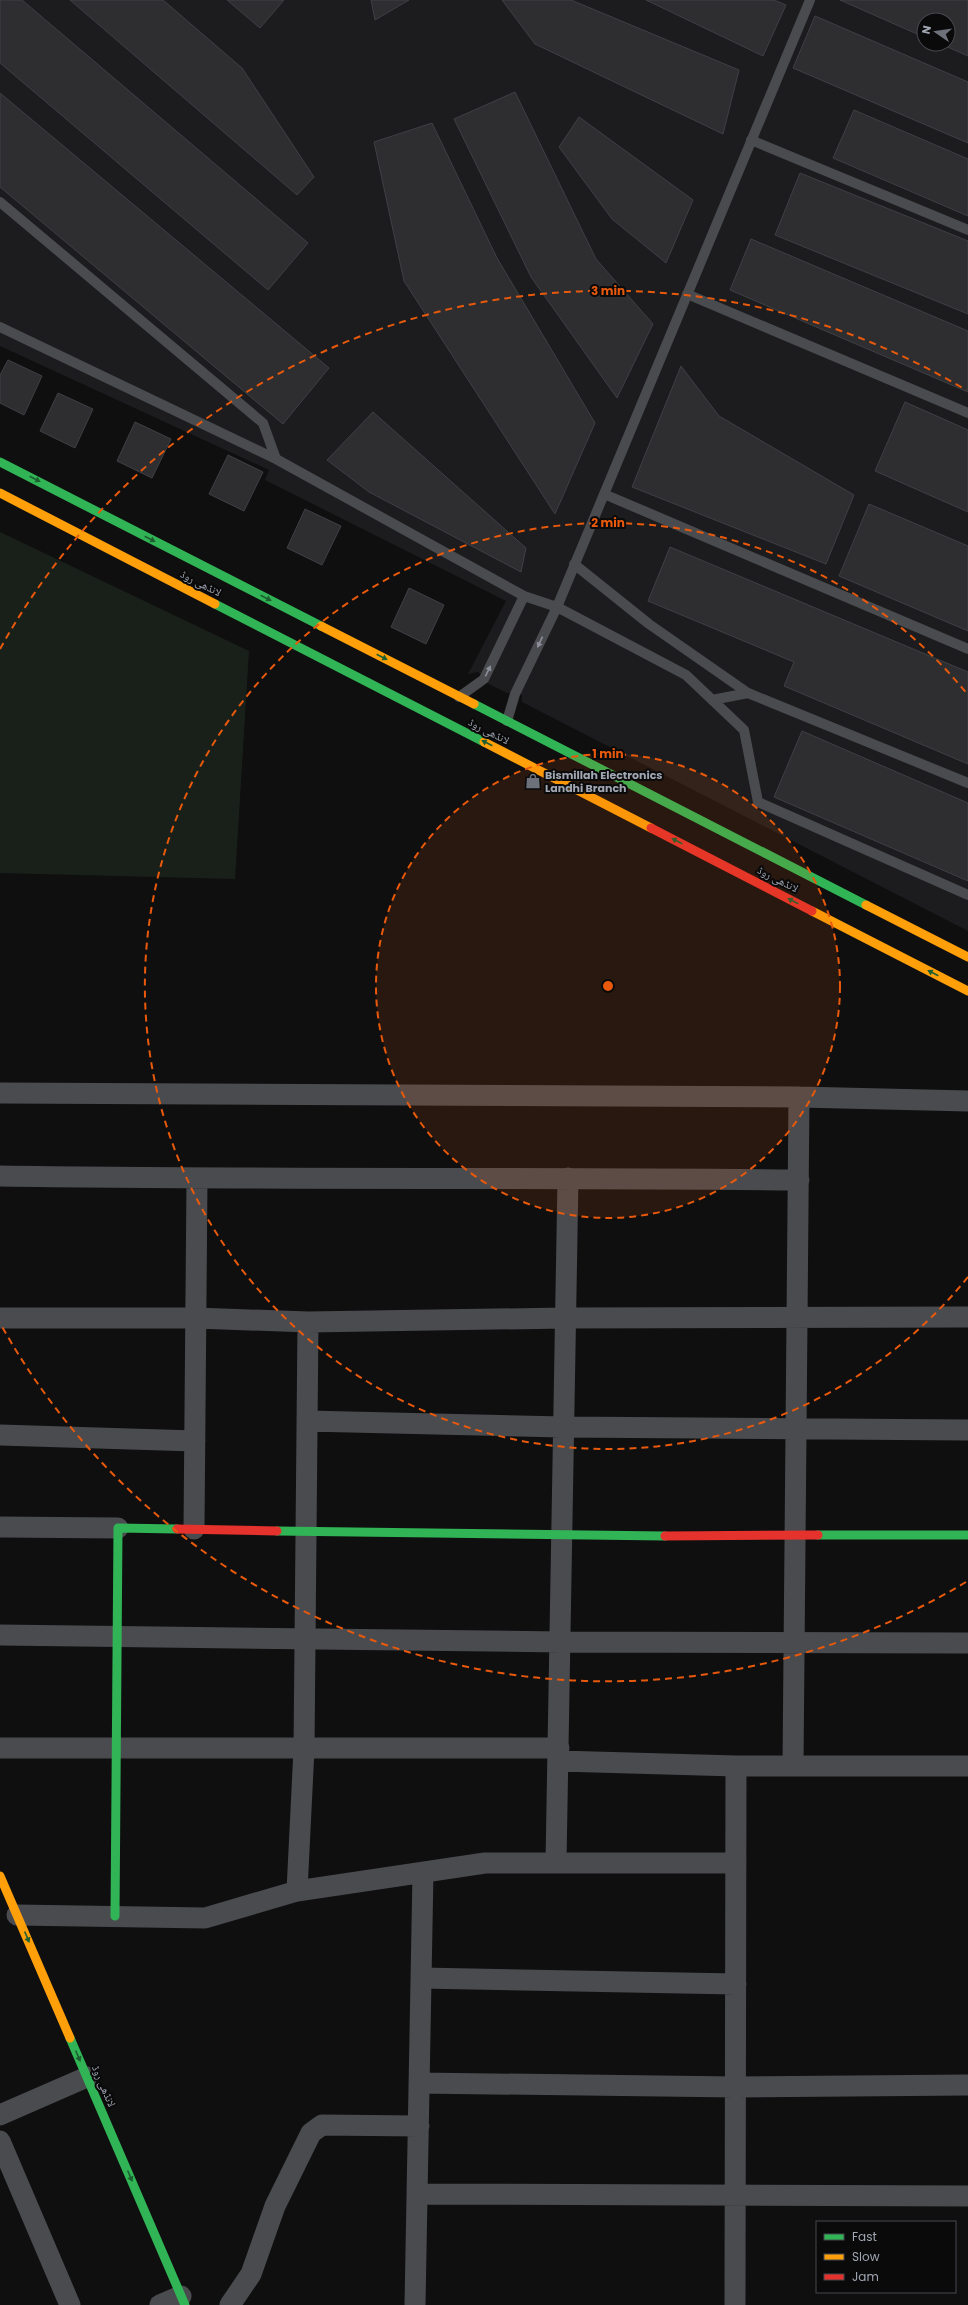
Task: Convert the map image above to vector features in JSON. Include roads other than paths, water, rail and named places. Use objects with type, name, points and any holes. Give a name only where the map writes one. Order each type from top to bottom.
[{"type":"main road","name":"لانڈھی روڈ","points":[[0,462],[521,729],[828,890],[968,957]]},
{"type":"main road","name":"لانڈھی روڈ","points":[[0,493],[513,757],[818,909],[968,991]]},
{"type":"main road","points":[[443,721],[452,722],[462,714],[459,697]]},
{"type":"main road","points":[[513,757],[507,750],[507,737],[512,731],[521,729]]},
{"type":"main road","points":[[115,1916],[118,1528],[306,1530],[562,1536],[968,1535]]},
{"type":"main road","name":"لانڈھی روڈ","points":[[0,1876],[183,2300]]},
{"type":"street","points":[[0,1093],[799,1097],[968,1101]]},
{"type":"street","points":[[793,1766],[799,1097]]},
{"type":"street","points":[[0,1176],[197,1179],[568,1178],[799,1180]]},
{"type":"street","points":[[556,1862],[568,1178]]},
{"type":"street","points":[[194,1529],[197,1179]]},
{"type":"street","points":[[0,1318],[196,1318],[308,1322],[565,1318],[968,1317]]},
{"type":"street","points":[[297,1891],[304,1749],[308,1322]]},
{"type":"street","points":[[307,1421],[563,1427],[795,1430],[968,1430]]},
{"type":"street","points":[[0,1435],[195,1441]]},
{"type":"street","points":[[0,1527],[118,1528]]},
{"type":"street","points":[[0,1635],[560,1642],[968,1642]]},
{"type":"street","points":[[0,1748],[304,1749],[559,1754],[736,1766],[968,1766]]},
{"type":"street","points":[[735,2305],[736,1766]]},
{"type":"street","points":[[17,1915],[205,1918],[297,1891],[485,1863],[736,1863]]},
{"type":"street","points":[[415,2305],[423,1872]]},
{"type":"street","points":[[421,1978],[736,1984]]},
{"type":"street","points":[[0,2115],[87,2077]]},
{"type":"street","points":[[420,2083],[736,2087],[968,2085]]},
{"type":"street","points":[[230,2305],[251,2274],[275,2206],[311,2133],[322,2126],[419,2126]]},
{"type":"street","points":[[0,2141],[70,2305]]},
{"type":"street","points":[[418,2194],[968,2196]]},
{"type":"street","points":[[160,2305],[183,2300]]},
{"type":"lane","points":[[507,722],[515,694],[557,607],[810,0]]},
{"type":"lane","points":[[752,140],[968,230]]},
{"type":"lane","points":[[0,202],[263,423],[276,459]]},
{"type":"lane","points":[[687,294],[968,413]]},
{"type":"lane","points":[[0,327],[276,459],[524,596],[557,607],[686,675],[744,730],[758,802],[968,895]]},
{"type":"lane","points":[[604,494],[968,649]]},
{"type":"lane","points":[[574,564],[649,624],[748,693],[968,783]]},
{"type":"lane","points":[[459,697],[484,679],[524,596]]},
{"type":"lane","points":[[712,700],[748,693]]},
{"type":"place","name":"Bismillah Electronics Landhi Branch","points":[[533,781]]}]
